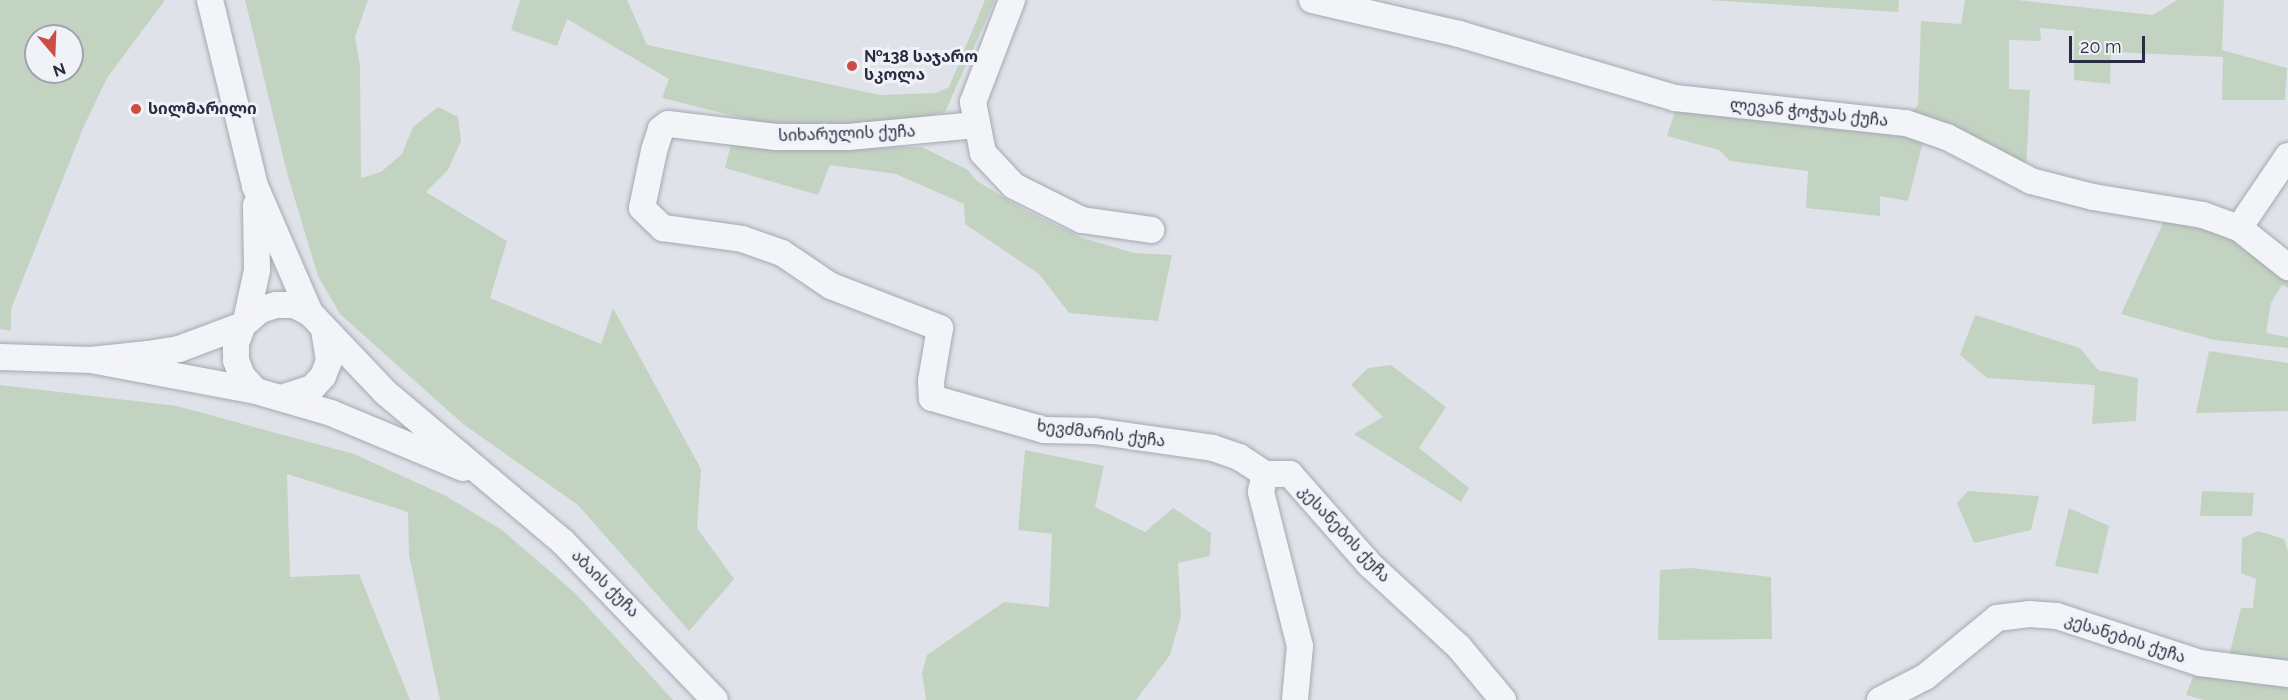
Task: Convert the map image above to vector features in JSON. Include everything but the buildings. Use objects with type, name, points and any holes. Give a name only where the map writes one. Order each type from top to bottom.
[{"type":"street","name":"აბაის ქუჩა","points":[[210,0],[255,186],[317,321],[386,393],[579,558],[715,700]]},
{"type":"street","points":[[1012,0],[973,102],[983,153],[1014,186],[1082,220],[1151,230]]},
{"type":"street","name":"ლევან ჭოჭუას ქუჩა","points":[[1312,0],[1459,34],[1675,98],[1906,123],[1947,137],[2031,181],[2093,197],[2202,215],[2239,228],[2288,267]]},
{"type":"street","name":"სიხარულის ქუჩა","points":[[940,328],[831,286],[783,253],[742,238],[663,228],[642,208],[654,151],[661,129],[668,124],[776,137],[849,137],[976,125]]},
{"type":"street","points":[[2239,228],[2288,156]]},
{"type":"street","name":"აბაის ქუჩა","points":[[245,323],[257,270],[255,186]]},
{"type":"street","points":[[0,357],[91,360],[256,391],[281,399],[305,392],[323,376],[329,361],[317,321],[294,305],[276,305],[245,323],[179,349],[91,360]]},
{"type":"street","points":[[245,323],[236,343],[236,360],[242,375],[256,391]]},
{"type":"street","name":"ხევძმარის ქუჩა","points":[[940,328],[931,381],[932,398],[1044,430],[1094,432],[1213,448],[1239,456],[1264,474]]},
{"type":"street","name":"აბაის ქუჩა","points":[[281,399],[331,413],[485,477]]},
{"type":"street","points":[[1264,474],[1261,492],[1300,646],[1295,700]]},
{"type":"street","name":"კესანების ქუჩა","points":[[1264,474],[1290,474],[1369,564],[1459,647],[1503,700]]},
{"type":"street","name":"კესანების ქუჩა","points":[[1880,700],[1925,677],[1997,618],[2029,614],[2057,616],[2200,663],[2288,674]]},
{"type":"green space","points":[[0,0],[165,0],[107,78],[84,126],[11,309],[11,331],[0,329]]},
{"type":"green space","points":[[245,0],[368,0],[355,37],[360,66],[361,178],[381,172],[402,154],[413,127],[438,107],[458,117],[461,141],[448,170],[426,192],[507,241],[490,298],[601,344],[613,308],[701,469],[697,528],[734,579],[689,631],[578,505],[463,424],[340,314],[318,276],[287,173]]},
{"type":"green space","points":[[520,0],[627,0],[647,45],[880,95],[936,93],[949,87],[985,0],[995,0],[945,112],[879,125],[762,123],[662,98],[669,79],[567,19],[557,46],[511,30]]},
{"type":"green space","points":[[1707,0],[1899,0],[1898,12]]},
{"type":"green space","points":[[1965,0],[2017,0],[2153,15],[2177,0],[2224,0],[2222,50],[2287,68],[2285,100],[2222,100],[2223,57],[2111,52],[2110,84],[2074,80],[2074,31],[2040,28],[2041,41],[2009,40],[2009,89],[2030,90],[2026,172],[1907,117],[1918,105],[1921,21],[1961,24]]},
{"type":"green space","points":[[1675,111],[1887,132],[1923,142],[1908,201],[1880,196],[1880,216],[1806,208],[1808,171],[1730,161],[1719,150],[1667,136]]},
{"type":"green space","points":[[731,144],[787,149],[922,147],[968,170],[977,181],[1023,209],[1083,238],[1134,253],[1172,255],[1158,321],[1069,313],[1039,274],[965,224],[964,204],[896,174],[830,165],[818,195],[725,168]]},
{"type":"green space","points":[[2164,221],[2210,228],[2241,244],[2288,279],[2288,288],[2282,285],[2271,303],[2266,333],[2288,337],[2288,348],[2214,340],[2121,314]]},
{"type":"green space","points":[[1975,315],[2080,348],[2098,370],[2138,378],[2136,421],[2092,424],[2095,385],[1987,378],[1960,355]]},
{"type":"green space","points":[[2209,351],[2288,363],[2288,411],[2196,413]]},
{"type":"green space","points":[[1391,365],[1446,407],[1419,448],[1469,488],[1461,502],[1354,434],[1383,417],[1351,385],[1368,368]]},
{"type":"green space","points":[[0,385],[177,406],[354,454],[446,496],[502,530],[575,593],[673,700],[440,700],[409,555],[408,512],[287,474],[290,577],[359,574],[410,700],[0,700]]},
{"type":"green space","points":[[1025,450],[1104,466],[1095,507],[1145,532],[1173,508],[1211,533],[1210,556],[1178,563],[1181,616],[1170,655],[1136,700],[926,700],[922,673],[927,655],[1004,602],[1049,607],[1052,534],[1018,530]]},
{"type":"green space","points":[[1968,491],[2039,496],[2031,530],[1974,543],[1957,503]]},
{"type":"green space","points":[[2202,491],[2254,493],[2252,516],[2200,516]]},
{"type":"green space","points":[[2069,508],[2109,526],[2098,574],[2055,566]]},
{"type":"green space","points":[[2258,531],[2284,539],[2288,551],[2288,659],[2283,664],[2229,656],[2241,608],[2253,608],[2256,579],[2241,573],[2242,538]]},
{"type":"green space","points":[[1691,568],[1771,577],[1772,639],[1658,640],[1660,570]]},
{"type":"green space","points":[[2196,669],[2288,682],[2288,700],[2204,700],[2186,695]]},
{"type":"place","name":"№138 საჯარო სკოლა","points":[[852,66]]},
{"type":"place","name":"სილმარილი","points":[[136,109]]}]
